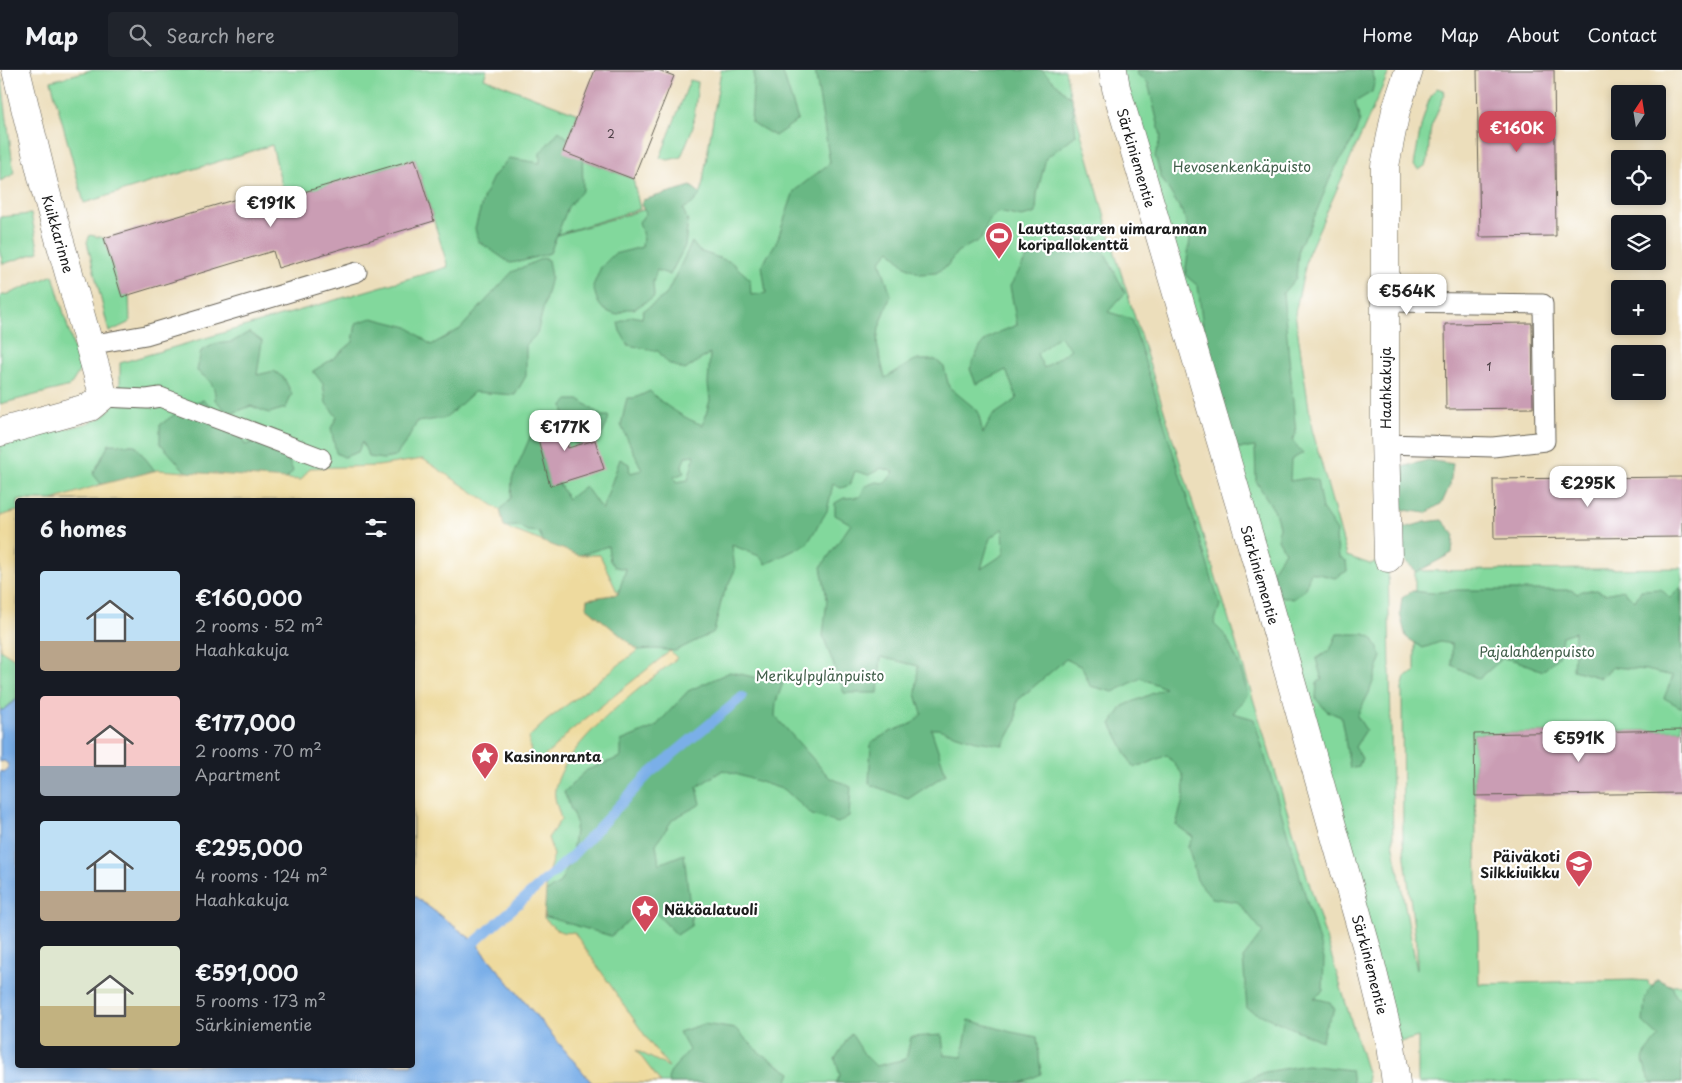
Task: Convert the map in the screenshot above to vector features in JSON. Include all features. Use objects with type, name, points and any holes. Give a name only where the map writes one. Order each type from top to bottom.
[{"type":"street","name":"Kuikkarinne","points":[[16,70],[44,185],[101,387],[102,397]]},
{"type":"street","name":"Särkiniementie","points":[[1113,70],[1116,88],[1266,593],[1369,956],[1391,1045],[1396,1083]]},
{"type":"street","name":"Haahkakuja","points":[[1388,558],[1385,444],[1385,166],[1396,110],[1409,70]]},
{"type":"street","points":[[0,432],[90,407],[102,397]]},
{"type":"lane","points":[[89,345],[146,335],[357,272]]},
{"type":"lane","points":[[1385,444],[1493,447],[1545,441],[1543,304],[1386,302]]},
{"type":"lane","points":[[102,397],[148,399],[160,397],[321,458]]},
{"type":"green space","name":"Merikylpylänpuisto","points":[[91,70],[487,70],[484,78],[578,114],[563,152],[633,179],[640,209],[516,247],[701,193],[721,70],[1065,70],[1070,94],[1117,260],[1368,1076],[1367,1083],[592,1083],[475,942],[415,897],[415,498],[15,498],[15,701],[3,710],[0,710],[0,446],[85,424],[103,417],[115,403],[120,388],[120,363],[448,267],[415,159],[285,198],[272,145],[84,203],[51,81]]},
{"type":"green space","points":[[754,70],[782,70],[798,120],[775,136],[751,122]]},
{"type":"green space","points":[[815,70],[1042,70],[1072,99],[1076,135],[1046,158],[1037,194],[1036,213],[1022,217],[998,212],[989,220],[981,239],[957,252],[947,266],[936,273],[920,274],[905,266],[890,250],[880,261],[891,295],[879,328],[877,344],[885,378],[915,360],[936,360],[944,367],[949,387],[978,411],[983,434],[992,416],[1017,399],[1006,370],[976,384],[970,369],[978,350],[986,340],[1017,325],[1010,286],[1031,251],[1097,237],[1125,293],[1108,312],[1132,319],[1220,605],[1214,624],[1226,636],[1240,667],[1248,694],[1233,713],[1254,719],[1324,959],[1323,991],[1314,998],[1330,1002],[1335,1010],[1325,1026],[1322,1041],[1247,1009],[1243,958],[1263,932],[1238,902],[1212,898],[1197,880],[1188,846],[1193,837],[1176,825],[1184,796],[1183,775],[1167,755],[1142,766],[1133,767],[1111,724],[1123,706],[1165,688],[1141,678],[1113,692],[1090,686],[1082,667],[1066,659],[1017,701],[1016,722],[1003,745],[976,741],[938,729],[931,729],[946,774],[908,799],[869,784],[871,742],[911,724],[922,714],[916,694],[918,666],[881,657],[878,693],[844,693],[823,636],[827,599],[821,567],[851,524],[835,515],[835,503],[844,498],[860,497],[865,486],[876,482],[885,483],[894,472],[882,468],[869,475],[855,471],[850,485],[841,488],[833,484],[827,511],[807,544],[766,564],[759,556],[732,545],[735,570],[722,598],[714,632],[675,651],[638,650],[586,607],[587,599],[618,594],[626,569],[615,567],[610,561],[608,546],[578,556],[547,551],[539,532],[527,531],[519,526],[504,527],[500,510],[511,498],[512,479],[531,435],[546,420],[558,482],[568,499],[585,486],[602,510],[620,459],[629,464],[630,473],[642,470],[621,425],[627,398],[635,398],[650,391],[675,411],[703,425],[710,400],[708,384],[710,353],[685,370],[668,363],[658,351],[628,345],[618,323],[632,316],[642,318],[643,311],[666,295],[692,242],[699,251],[731,262],[750,279],[751,295],[766,293],[762,265],[777,241],[794,191],[830,163]],"holes":[[[1059,336],[1071,349],[1044,368],[1037,354]],[[695,455],[688,480],[676,482],[674,477],[684,473],[682,465],[686,456]],[[1003,528],[1004,554],[981,569],[990,538]]]},
{"type":"green space","points":[[1116,70],[1390,70],[1308,254],[1295,313],[1312,429],[1347,556],[1370,564],[1388,558],[1393,842],[1417,970],[1417,941],[1403,842],[1402,689],[1405,677],[1415,672],[1415,571],[1682,568],[1682,730],[1474,734],[1479,984],[1633,980],[1648,981],[1649,985],[1682,985],[1682,1083],[1419,1083],[1418,1037],[1394,1044]]},
{"type":"green space","name":"Hevosenkenkäpuisto","points":[[1136,70],[1371,70],[1375,80],[1372,92],[1355,102],[1360,121],[1351,143],[1333,171],[1309,230],[1299,245],[1296,278],[1283,293],[1296,434],[1292,440],[1303,453],[1291,460],[1290,481],[1308,478],[1317,480],[1322,509],[1337,531],[1336,539],[1339,557],[1346,561],[1347,571],[1335,578],[1310,572],[1305,588],[1293,599],[1280,596],[1272,571],[1285,552],[1278,539],[1279,526],[1275,512],[1256,481],[1255,447],[1235,448],[1205,344],[1198,286],[1185,275],[1190,239],[1184,215],[1161,177],[1155,156],[1161,136],[1148,83],[1137,74]]},
{"type":"green space","points":[[0,80],[2,80],[14,174],[0,181]]},
{"type":"green space","points":[[690,80],[698,82],[693,127],[681,157],[668,160],[660,158]]},
{"type":"green space","points":[[1437,88],[1443,90],[1445,94],[1431,127],[1428,160],[1426,165],[1419,170],[1414,166],[1422,124],[1428,102]]},
{"type":"green space","points":[[559,131],[582,150],[583,190],[568,207],[550,253],[510,263],[478,241],[475,228],[484,196],[493,177],[509,158],[540,163],[540,153]]},
{"type":"green space","points":[[691,186],[701,194],[692,204],[683,209],[688,221],[685,246],[670,275],[657,270],[653,282],[654,297],[634,309],[627,309],[617,315],[602,308],[593,286],[601,267],[614,254],[642,247],[643,236],[639,222],[646,213],[641,205],[643,200]]},
{"type":"green space","points":[[31,214],[39,252],[3,264],[0,253],[0,217]]},
{"type":"green space","points":[[90,235],[104,238],[122,296],[129,295],[130,322],[109,332],[87,242]]},
{"type":"green space","points":[[543,258],[548,260],[551,277],[537,334],[526,345],[526,376],[515,395],[474,392],[446,418],[417,422],[395,457],[383,459],[369,457],[362,442],[358,452],[344,457],[336,453],[331,428],[337,417],[326,403],[323,384],[313,371],[334,358],[353,342],[356,323],[372,318],[408,327],[431,345],[460,329],[512,272]]},
{"type":"green space","points":[[53,275],[80,370],[70,386],[0,404],[0,296]]},
{"type":"green space","points":[[249,332],[262,341],[257,375],[274,371],[284,378],[292,394],[286,408],[269,413],[251,406],[230,414],[215,400],[211,383],[197,371],[201,351],[215,344],[232,342]]},
{"type":"green space","points":[[203,400],[235,422],[245,445],[270,437],[286,454],[293,471],[279,488],[186,472],[160,443],[160,425],[189,404]]},
{"type":"green space","points":[[568,400],[580,400],[602,416],[609,416],[602,434],[590,449],[573,442],[566,425],[563,405]]},
{"type":"green space","points":[[109,444],[135,445],[156,472],[117,498],[112,498],[93,474]]},
{"type":"green space","points":[[1428,460],[1453,464],[1450,485],[1442,503],[1426,513],[1404,510],[1393,498],[1395,480],[1402,467]]},
{"type":"green space","points":[[1442,520],[1454,534],[1452,553],[1417,572],[1401,557],[1401,529],[1425,522]]},
{"type":"green space","name":"Pajalahdenpuisto","points":[[1681,587],[1682,708],[1664,698],[1673,676],[1646,670],[1613,667],[1601,678],[1573,670],[1575,632],[1562,636],[1559,656],[1543,671],[1503,658],[1479,679],[1452,665],[1452,644],[1440,642],[1423,648],[1406,637],[1400,614],[1402,598],[1412,591],[1432,593],[1457,590],[1571,590],[1578,594],[1581,591],[1597,590],[1605,594],[1623,590],[1635,601],[1641,590],[1661,589],[1670,598]]},
{"type":"green space","points":[[1337,634],[1364,634],[1372,637],[1382,656],[1369,693],[1357,716],[1366,730],[1355,747],[1362,758],[1359,766],[1350,768],[1341,717],[1327,711],[1316,699],[1317,682],[1322,680],[1316,659],[1330,650]]},
{"type":"green space","points":[[730,672],[783,683],[776,702],[775,716],[829,777],[851,787],[849,816],[838,823],[812,815],[785,790],[723,770],[697,787],[701,804],[673,819],[656,844],[659,864],[684,854],[692,925],[677,935],[648,905],[611,936],[540,915],[538,896],[559,884],[571,861],[576,822],[564,792],[587,770],[621,757],[621,741],[655,727],[688,691]]},
{"type":"green space","points":[[1657,979],[1672,986],[1676,996],[1682,1002],[1682,1083],[1652,1083],[1643,1062],[1645,1054],[1659,1037],[1643,1022],[1645,998]]},
{"type":"green space","points":[[969,1020],[1037,1037],[1041,1074],[1021,1083],[836,1083],[840,1075],[835,1059],[851,1033],[864,1054],[876,1066],[906,1059],[911,1037],[942,1035],[944,1055],[962,1057]]},
{"type":"green space","points":[[704,1024],[736,1029],[760,1053],[791,1073],[787,1083],[669,1083],[668,1079],[671,1071],[689,1050],[679,1032]]},
{"type":"green space","points":[[1307,1065],[1351,1070],[1353,1083],[1240,1083],[1265,1072]]},
{"type":"sand","name":"Kasinonranta","points":[[423,459],[500,510],[504,527],[578,555],[600,555],[618,594],[587,599],[586,607],[638,650],[546,721],[529,737],[531,756],[539,761],[569,732],[670,651],[677,658],[588,734],[573,752],[562,771],[555,789],[555,800],[561,819],[548,838],[554,855],[547,876],[544,918],[561,932],[574,932],[650,1043],[669,1067],[636,1050],[661,1083],[592,1083],[475,942],[415,897],[415,498],[59,498],[99,485],[158,470],[301,480],[310,468],[378,466]]},
{"type":"sand","points":[[15,512],[15,659],[0,649],[0,516]]},
{"type":"water","points":[[15,701],[15,1068],[415,1068],[415,897],[475,942],[592,1083],[0,1083],[0,771],[8,770],[8,764],[4,761],[0,762],[0,710],[3,710]]},
{"type":"building","points":[[595,70],[658,70],[674,76],[633,179],[563,152]]},
{"type":"building","points":[[1477,70],[1554,70],[1556,236],[1480,237]]},
{"type":"building","points":[[415,159],[434,221],[278,268],[273,251],[122,297],[104,238],[257,193],[260,205]]},
{"type":"building","points":[[1532,323],[1533,408],[1446,409],[1445,324]]},
{"type":"building","points":[[558,413],[568,448],[595,440],[604,469],[550,486],[533,419]]},
{"type":"building","points":[[1682,477],[1682,537],[1494,539],[1493,479]]},
{"type":"building","points":[[1682,730],[1682,793],[1475,796],[1474,734]]},
{"type":"waterway","points":[[475,942],[569,859],[649,774],[742,697]]},
{"type":"place","name":"Lauttasaaren uimarannan koripallokenttä","points":[[999,260]]},
{"type":"place","name":"Kasinonranta","points":[[485,780]]},
{"type":"place","name":"Päiväkoti Silkkiuikku","points":[[1579,888]]},
{"type":"place","name":"Näköalatuoli","points":[[645,933]]}]
